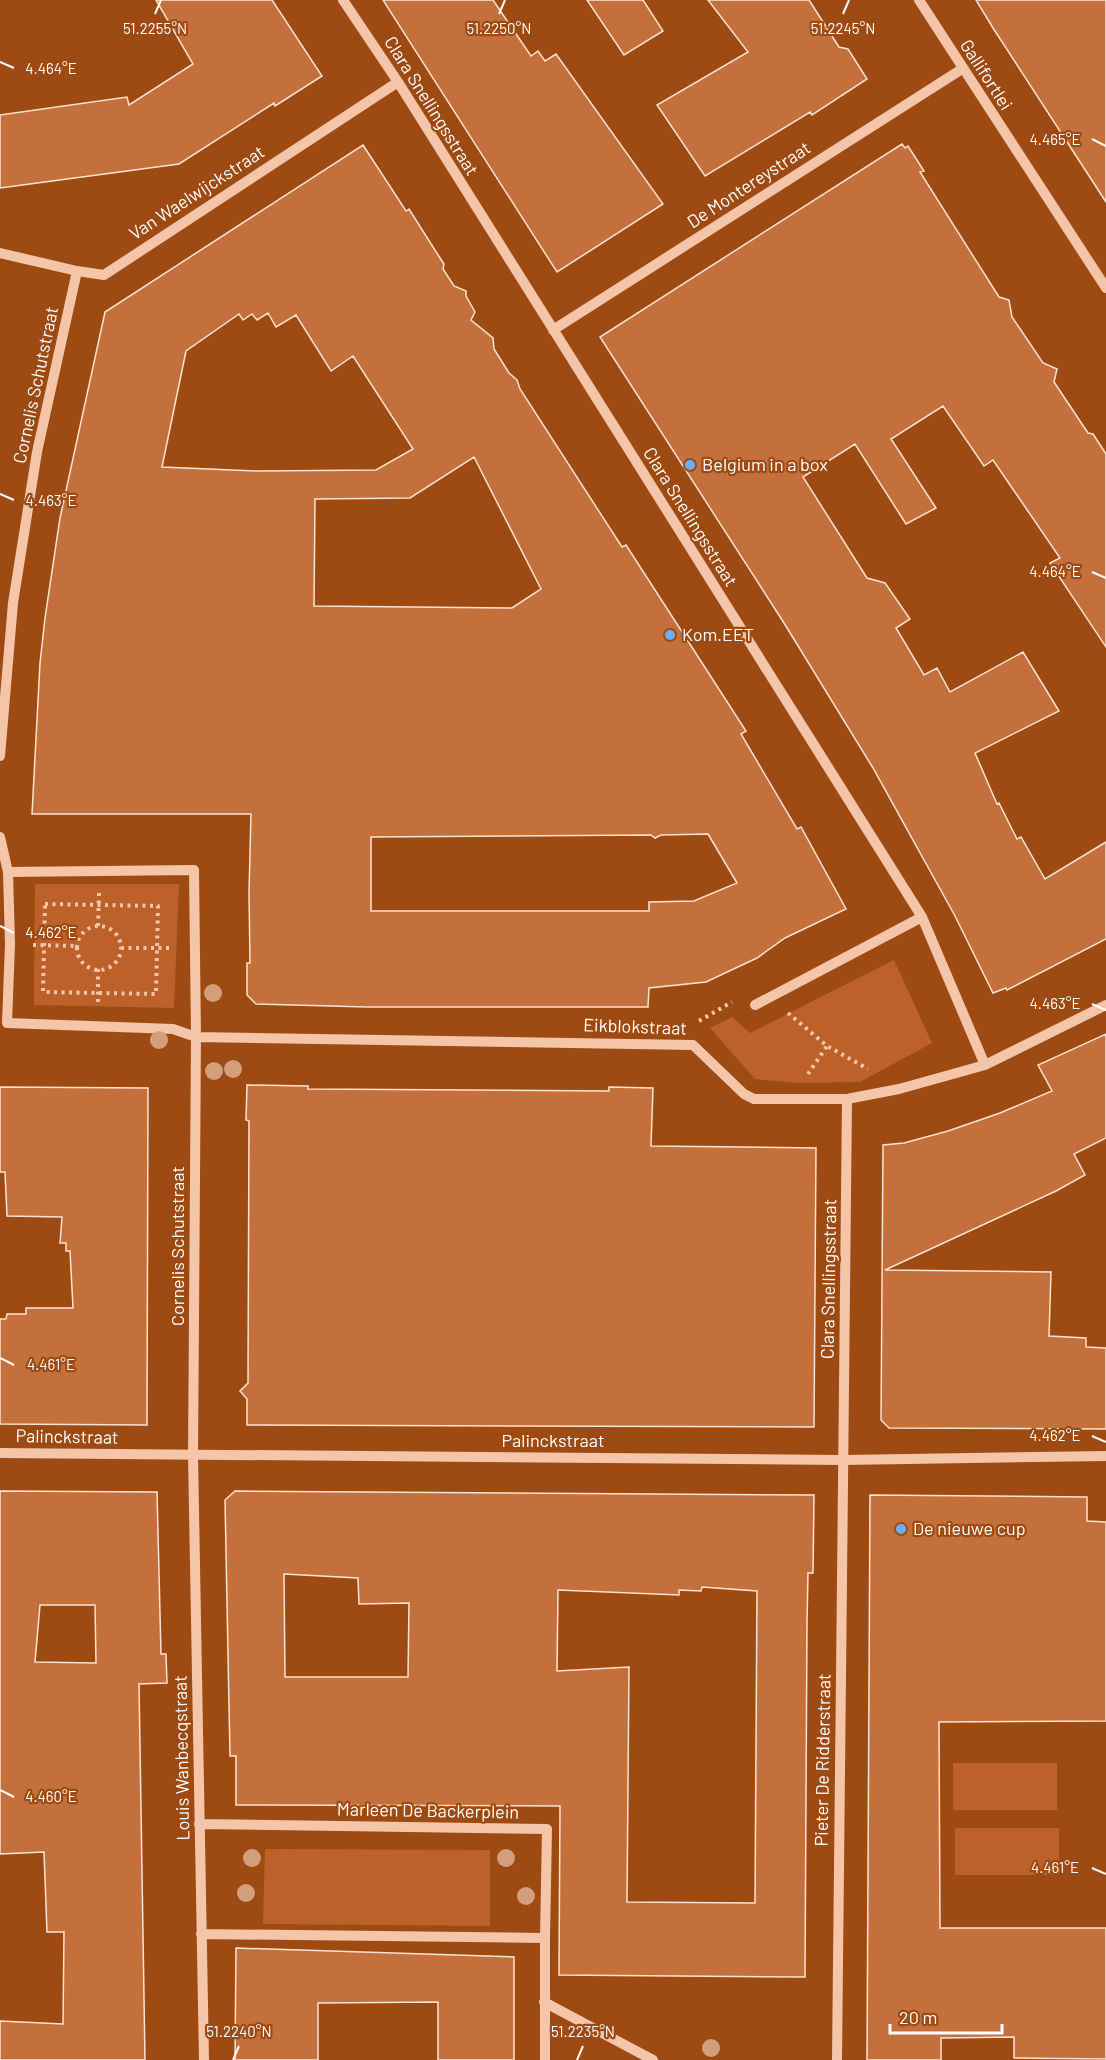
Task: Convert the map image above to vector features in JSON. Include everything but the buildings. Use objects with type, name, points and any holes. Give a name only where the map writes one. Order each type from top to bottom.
[{"type":"street","name":"Clara Snellingsstraat","points":[[343,0],[398,82],[922,917],[985,1065]]},
{"type":"street","name":"Gallifortlei","points":[[919,0],[1106,288]]},
{"type":"street","name":"De Montereystraat","points":[[553,330],[962,69]]},
{"type":"street","name":"Van Waelwijckstraat","points":[[0,253],[104,275],[398,82]]},
{"type":"street","name":"Cornelis Schutstraat","points":[[0,756],[13,603],[38,452],[77,271]]},
{"type":"street","points":[[0,837],[8,872],[10,944],[7,1023],[173,1029],[196,1036]]},
{"type":"street","name":"Cornelis Schutstraat","points":[[8,872],[194,870],[196,1036],[193,1455]]},
{"type":"street","points":[[759,1003],[922,917]]},
{"type":"street","name":"Eikblokstraat","points":[[196,1036],[693,1045],[744,1094],[754,1099],[847,1099],[899,1089],[985,1065],[1106,1005]]},
{"type":"street","name":"Clara Snellingsstraat","points":[[843,1460],[847,1099]]},
{"type":"street","name":"Palinckstraat","points":[[0,1453],[843,1460],[1106,1456]]},
{"type":"street","name":"Louis Wanbecqstraat","points":[[193,1455],[204,2060]]},
{"type":"street","name":"Pieter De Ridderstraat","points":[[837,2060],[843,1460]]},
{"type":"street","name":"Marleen De Backerplein","points":[[199,1824],[547,1829],[545,2060]]},
{"type":"street","points":[[201,1934],[545,1938]]},
{"type":"street","points":[[544,2002],[652,2060]]},
{"type":"path","points":[[98,926],[99,872]]},
{"type":"path","points":[[45,904],[99,904],[158,906],[156,994],[43,992],[45,904]]},
{"type":"path","points":[[98,926],[111,930],[121,948],[116,962],[98,969],[88,967],[82,962],[78,956],[77,946],[85,930],[98,926]]},
{"type":"path","points":[[10,944],[77,946]]},
{"type":"path","points":[[121,948],[195,948]]},
{"type":"path","points":[[98,969],[98,1027]]},
{"type":"path","points":[[693,1045],[696,1023],[737,999],[759,1003],[788,1013],[827,1046],[899,1089]]},
{"type":"shaded area","points":[[35,884],[179,884],[174,1008],[34,1005]]},
{"type":"shaded area","points":[[894,960],[932,1043],[860,1082],[797,1083],[755,1079],[710,1028],[732,1017],[750,1033]]},
{"type":"shaded area","points":[[953,1763],[1057,1763],[1057,1810],[953,1810]]},
{"type":"shaded area","points":[[955,1828],[1059,1828],[1059,1875],[955,1875]]},
{"type":"shaded area","points":[[265,1849],[490,1850],[490,1926],[263,1924]]},
{"type":"place","name":"Belgium in a box","points":[[690,465]]},
{"type":"place","name":"Kom.EET","points":[[670,635]]},
{"type":"place","name":"De nieuwe cup","points":[[901,1529]]}]
